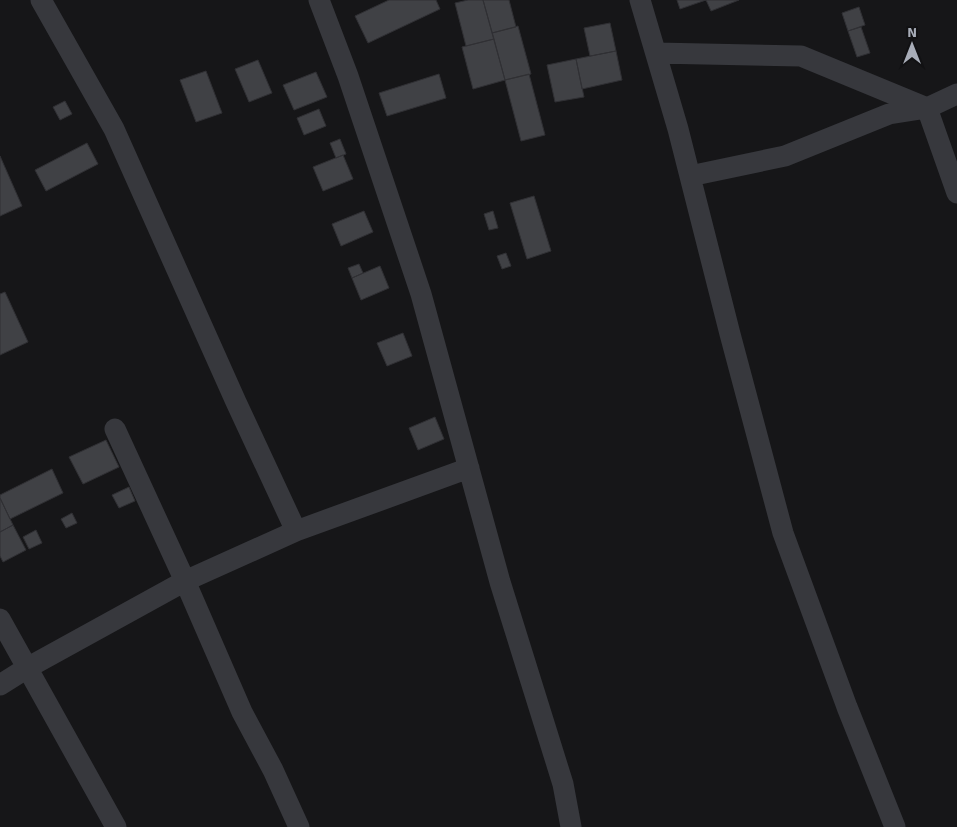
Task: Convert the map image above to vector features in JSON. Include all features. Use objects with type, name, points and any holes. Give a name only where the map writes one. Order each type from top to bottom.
[{"type":"street","points":[[41,0],[114,129],[296,531]]},
{"type":"street","points":[[319,0],[348,76],[421,294],[500,582],[563,784],[571,827]]},
{"type":"street","points":[[640,0],[678,129],[783,533],[847,707],[895,827]]},
{"type":"street","points":[[656,53],[801,56],[927,108],[957,193]]},
{"type":"street","points":[[690,176],[785,156],[889,114],[927,108],[957,94]]},
{"type":"street","points":[[115,429],[186,581],[242,712],[274,770],[299,827]]},
{"type":"street","points":[[0,685],[27,668],[186,581],[296,531],[469,468]]},
{"type":"street","points":[[0,619],[116,827]]},
{"type":"building","points":[[389,0],[436,0],[440,9],[368,43],[355,16]]},
{"type":"building","points":[[468,0],[483,0],[494,39],[466,46],[455,3]]},
{"type":"building","points":[[483,0],[509,0],[516,27],[492,33]]},
{"type":"building","points":[[677,0],[706,0],[680,9]]},
{"type":"building","points":[[706,0],[739,0],[711,11]]},
{"type":"building","points":[[859,7],[865,25],[848,31],[842,13]]},
{"type":"building","points":[[610,23],[616,51],[590,56],[584,28]]},
{"type":"building","points":[[518,26],[531,74],[505,80],[492,33]]},
{"type":"building","points":[[861,27],[870,53],[857,57],[848,31]]},
{"type":"building","points":[[494,39],[505,80],[473,89],[462,47]]},
{"type":"building","points":[[616,51],[622,80],[582,89],[576,59]]},
{"type":"building","points":[[576,59],[584,97],[555,102],[547,65]]},
{"type":"building","points":[[258,60],[272,93],[249,102],[235,69]]},
{"type":"building","points":[[206,71],[222,113],[196,122],[180,80]]},
{"type":"building","points":[[316,72],[327,97],[294,110],[283,85]]},
{"type":"building","points":[[439,74],[446,98],[387,116],[379,93]]},
{"type":"building","points":[[529,74],[545,135],[521,141],[505,80]]},
{"type":"building","points":[[65,101],[72,114],[60,120],[53,107]]},
{"type":"building","points":[[319,109],[326,126],[304,135],[297,118]]},
{"type":"building","points":[[340,139],[346,154],[336,158],[330,143]]},
{"type":"building","points":[[87,143],[98,164],[46,191],[35,170]]},
{"type":"building","points":[[343,155],[353,179],[323,191],[313,167]]},
{"type":"building","points":[[0,156],[22,206],[0,216]]},
{"type":"building","points":[[534,196],[551,251],[527,259],[510,203]]},
{"type":"building","points":[[364,211],[373,232],[341,246],[332,224]]},
{"type":"building","points":[[493,211],[498,228],[489,230],[484,214]]},
{"type":"building","points":[[506,253],[511,266],[502,269],[497,256]]},
{"type":"building","points":[[359,264],[363,273],[352,278],[348,268]]},
{"type":"building","points":[[380,266],[389,288],[361,300],[352,278]]},
{"type":"building","points":[[5,292],[28,342],[0,355],[0,294]]},
{"type":"building","points":[[403,333],[412,356],[387,366],[377,343]]},
{"type":"building","points":[[435,417],[444,439],[418,450],[409,428]]},
{"type":"building","points":[[106,440],[119,467],[83,484],[69,457]]},
{"type":"building","points":[[52,469],[63,493],[10,519],[0,495]]},
{"type":"building","points":[[129,487],[135,501],[119,508],[112,495]]},
{"type":"building","points":[[0,498],[13,525],[0,532]]},
{"type":"building","points":[[72,513],[77,523],[66,528],[61,519]]},
{"type":"building","points":[[13,525],[26,550],[3,562],[0,556],[0,532]]},
{"type":"building","points":[[36,530],[42,543],[29,549],[23,537]]}]
